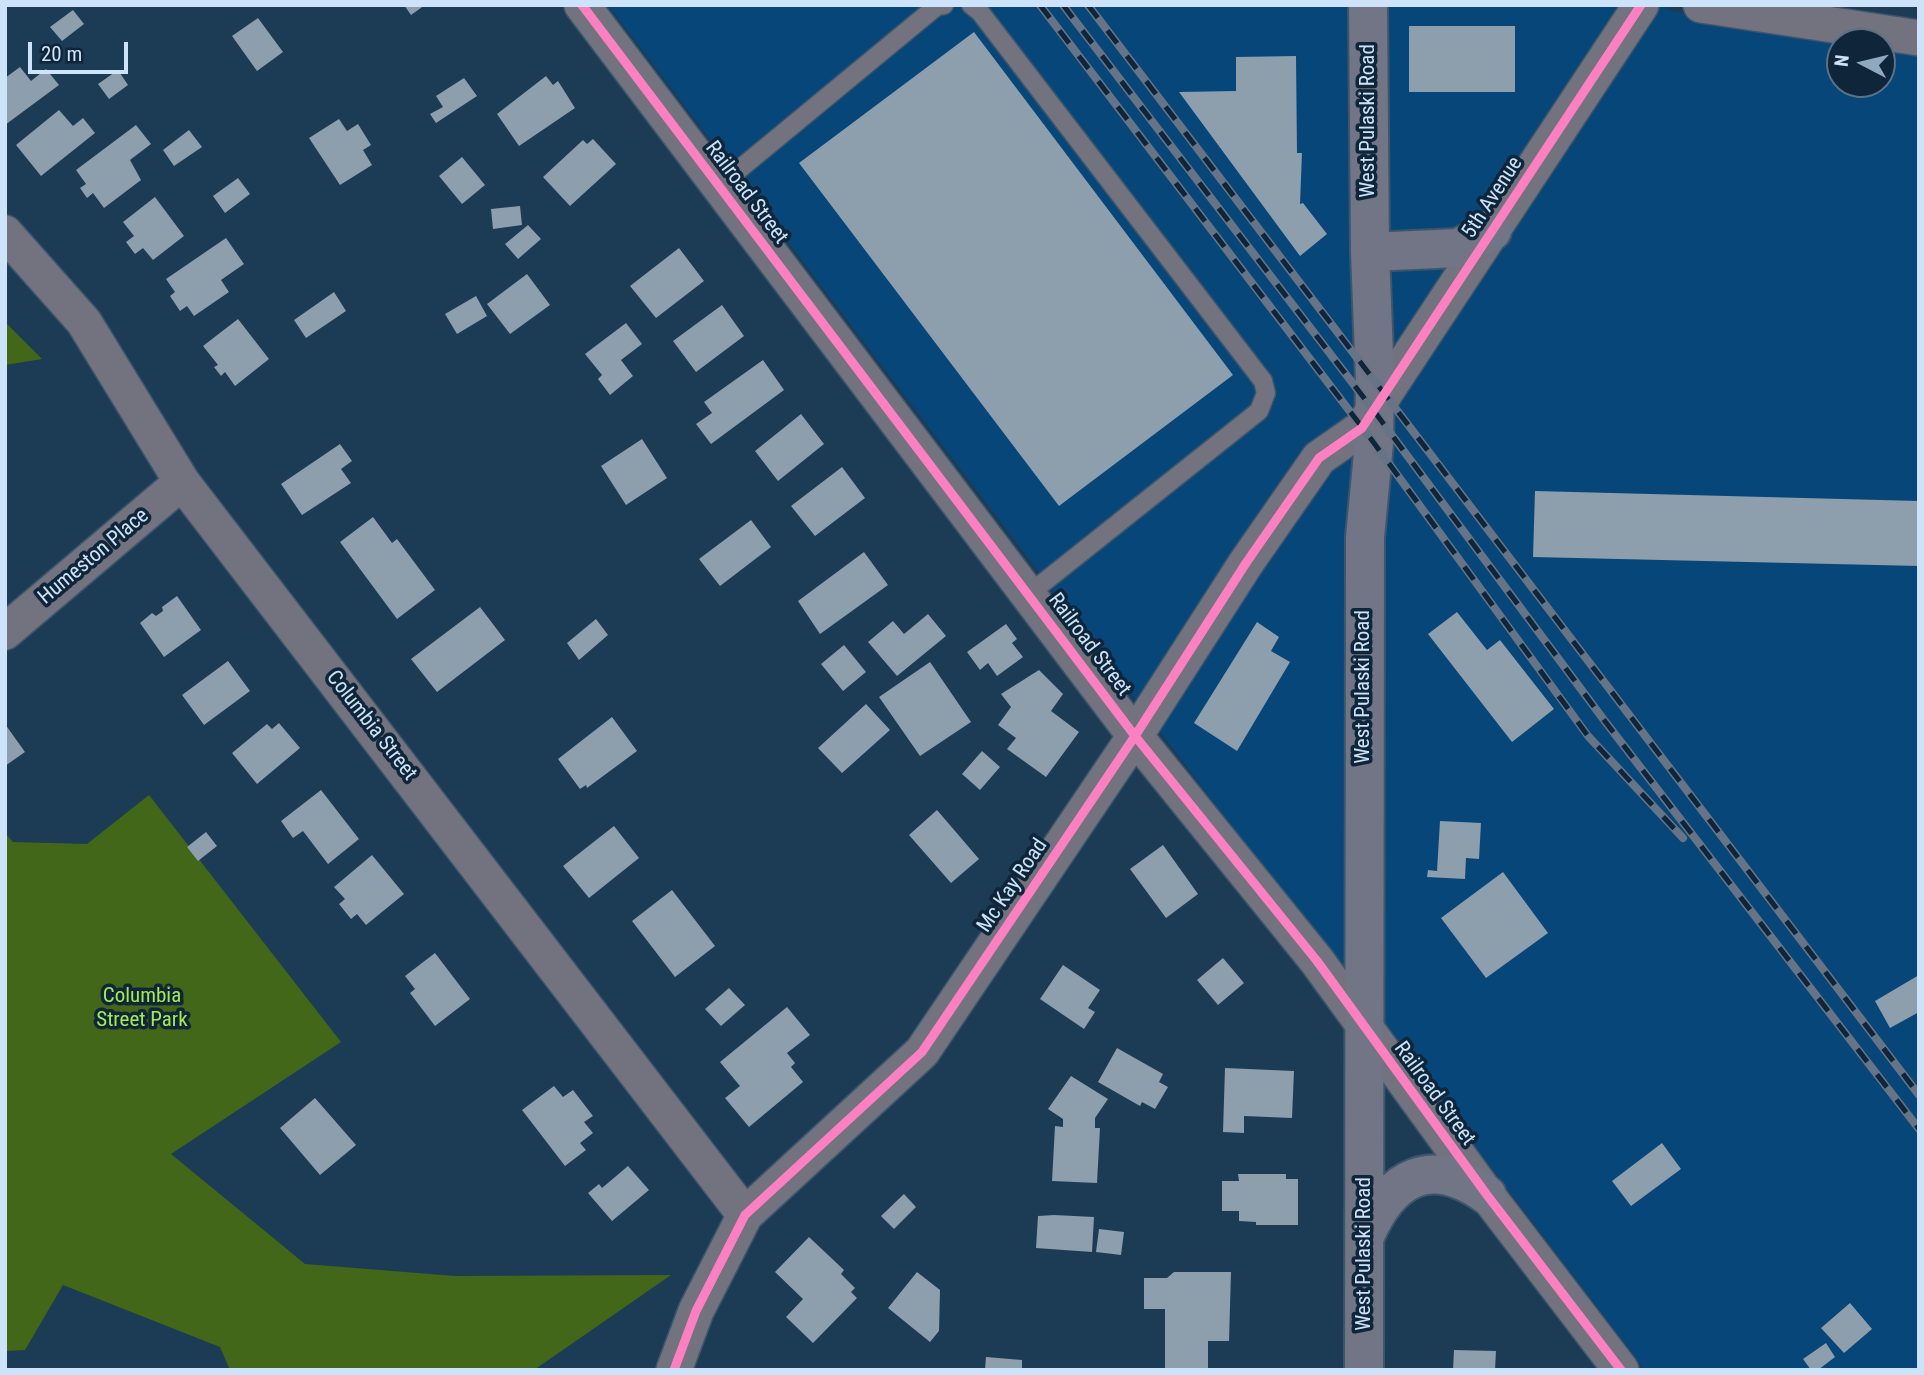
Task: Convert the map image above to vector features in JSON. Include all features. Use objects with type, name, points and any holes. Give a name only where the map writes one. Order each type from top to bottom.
[{"type":"main road","name":"West Pulaski Road","points":[[1364,1370],[1365,563],[1374,411],[1368,5]]},
{"type":"main road","points":[[1370,252],[1458,248],[1492,231]]},
{"type":"main road","points":[[1365,1236],[1382,1202],[1400,1185],[1418,1175],[1452,1177],[1469,1182],[1487,1195]]},
{"type":"street","name":"Railroad Street","points":[[582,5],[1135,736],[1317,961],[1487,1195],[1621,1370]]},
{"type":"street","name":"5th Avenue","points":[[1374,411],[1642,5]]},
{"type":"street","points":[[1701,5],[1919,38]]},
{"type":"street","name":"Columbia Street","points":[[5,233],[84,322],[182,482],[745,1215]]},
{"type":"street","name":"Mc Kay Road","points":[[674,1370],[696,1311],[745,1215],[922,1052],[1135,736],[1246,563],[1319,458],[1362,428],[1374,411]]},
{"type":"street","name":"Humeston Place","points":[[5,632],[182,482]]},
{"type":"lane","points":[[719,186],[937,6],[944,5]]},
{"type":"lane","points":[[971,5],[980,12],[1263,381],[1266,393],[1259,411],[1029,594]]},
{"type":"shaded area","points":[[608,5],[1665,5],[1667,10],[1826,39],[1826,98],[1896,98],[1896,52],[1919,56],[1919,1370],[1645,1370]]},
{"type":"green space","points":[[5,322],[42,359],[5,365]]},
{"type":"green space","name":"Columbia Street Park","points":[[149,795],[341,1042],[171,1154],[305,1264],[455,1276],[671,1275],[534,1370],[230,1370],[220,1347],[63,1285],[25,1350],[5,1351],[5,833],[13,842],[87,844]]},
{"type":"building","points":[[404,5],[425,5],[411,15]]},
{"type":"building","points":[[73,10],[84,24],[62,41],[50,27]]},
{"type":"building","points":[[258,18],[283,52],[257,71],[232,36]]},
{"type":"building","points":[[1409,26],[1515,26],[1515,92],[1409,92]]},
{"type":"building","points":[[974,32],[1233,375],[1059,506],[799,163]]},
{"type":"building","points":[[1296,56],[1297,153],[1302,153],[1300,204],[1303,203],[1327,234],[1300,256],[1179,92],[1236,91],[1236,57]]},
{"type":"building","points":[[20,67],[31,81],[46,69],[59,85],[5,125],[5,78]]},
{"type":"building","points":[[118,70],[128,85],[109,99],[98,84]]},
{"type":"building","points":[[546,76],[553,85],[558,81],[575,108],[519,146],[497,114]]},
{"type":"building","points":[[464,78],[477,96],[436,123],[430,114],[443,107],[436,96]]},
{"type":"building","points":[[59,110],[73,126],[83,118],[95,133],[41,176],[16,145]]},
{"type":"building","points":[[339,119],[347,131],[358,124],[371,145],[363,150],[372,165],[340,185],[309,138]]},
{"type":"building","points":[[136,125],[151,144],[130,160],[141,180],[104,208],[93,193],[87,198],[80,188],[86,184],[76,170]]},
{"type":"building","points":[[189,130],[202,147],[174,166],[163,150]]},
{"type":"building","points":[[593,139],[616,164],[570,206],[543,177],[583,140],[587,144]]},
{"type":"building","points":[[462,157],[485,185],[462,204],[439,176]]},
{"type":"building","points":[[238,178],[250,194],[225,213],[213,196]]},
{"type":"building","points":[[155,197],[184,236],[153,260],[143,248],[135,254],[126,242],[134,236],[123,222]]},
{"type":"building","points":[[520,206],[522,225],[493,229],[491,209]]},
{"type":"building","points":[[528,225],[541,239],[518,259],[505,244]]},
{"type":"building","points":[[226,238],[244,264],[221,280],[229,292],[194,316],[187,306],[180,311],[170,296],[175,292],[166,279]]},
{"type":"building","points":[[679,248],[704,281],[656,318],[630,286]]},
{"type":"building","points":[[527,274],[550,305],[510,334],[487,304]]},
{"type":"building","points":[[334,292],[346,311],[306,338],[294,320]]},
{"type":"building","points":[[476,296],[487,316],[457,334],[445,314]]},
{"type":"building","points":[[722,305],[744,336],[696,372],[673,341]]},
{"type":"building","points":[[238,319],[269,359],[235,386],[225,372],[221,376],[214,367],[218,365],[203,346]]},
{"type":"building","points":[[626,323],[642,344],[621,360],[633,376],[610,395],[598,379],[602,375],[585,354]]},
{"type":"building","points":[[763,360],[784,390],[711,444],[696,424],[712,413],[704,402]]},
{"type":"building","points":[[801,414],[824,444],[778,481],[755,451]]},
{"type":"building","points":[[642,439],[667,478],[626,505],[601,466]]},
{"type":"building","points":[[340,444],[352,461],[341,469],[351,483],[302,515],[281,484]]},
{"type":"building","points":[[842,467],[865,498],[815,536],[791,506]]},
{"type":"building","points":[[1535,491],[1919,501],[1919,566],[1533,557]]},
{"type":"building","points":[[373,517],[392,543],[397,539],[435,590],[397,619],[340,542]]},
{"type":"building","points":[[751,520],[771,547],[720,586],[699,559]]},
{"type":"building","points":[[864,552],[888,585],[820,634],[798,601]]},
{"type":"building","points":[[177,596],[201,630],[164,657],[140,623],[152,613],[156,616],[163,611],[162,607]]},
{"type":"building","points":[[480,607],[505,640],[437,692],[411,659]]},
{"type":"building","points":[[1457,612],[1487,650],[1500,640],[1554,709],[1512,742],[1428,634]]},
{"type":"building","points":[[928,614],[946,636],[897,676],[868,642],[893,621],[904,634]]},
{"type":"building","points":[[596,619],[608,635],[579,660],[567,643]]},
{"type":"building","points":[[1257,622],[1279,637],[1271,651],[1290,662],[1237,751],[1194,723]]},
{"type":"building","points":[[1006,624],[1017,639],[1012,643],[1023,657],[997,676],[988,663],[980,670],[967,652]]},
{"type":"building","points":[[844,645],[866,672],[843,691],[821,664]]},
{"type":"building","points":[[228,661],[250,691],[204,725],[182,695]]},
{"type":"building","points":[[930,662],[971,722],[920,756],[879,697]]},
{"type":"building","points":[[1039,670],[1063,694],[1051,711],[1079,732],[1046,777],[1007,749],[1016,738],[998,725],[1011,707],[1001,694]]},
{"type":"building","points":[[866,704],[890,730],[842,773],[818,748]]},
{"type":"building","points":[[612,717],[637,751],[587,788],[586,785],[580,789],[558,759]]},
{"type":"building","points":[[279,723],[300,748],[257,784],[232,753],[267,724],[272,729]]},
{"type":"building","points":[[5,724],[25,752],[5,766]]},
{"type":"building","points":[[982,751],[1000,767],[980,790],[962,774]]},
{"type":"building","points":[[321,790],[359,839],[328,864],[303,831],[293,838],[281,821]]},
{"type":"building","points":[[937,810],[979,859],[951,883],[909,835]]},
{"type":"building","points":[[1440,821],[1481,823],[1479,859],[1466,858],[1465,879],[1427,877],[1428,870],[1437,871]]},
{"type":"building","points":[[614,826],[639,858],[589,898],[563,866]]},
{"type":"building","points":[[206,832],[217,846],[198,861],[187,847]]},
{"type":"building","points":[[1163,845],[1198,894],[1166,918],[1130,869]]},
{"type":"building","points":[[372,855],[404,894],[366,925],[357,914],[351,919],[339,904],[345,899],[334,887]]},
{"type":"building","points":[[1503,872],[1548,933],[1486,978],[1441,918]]},
{"type":"building","points":[[672,890],[715,946],[675,977],[632,921]]},
{"type":"building","points":[[435,953],[470,999],[435,1026],[410,993],[415,989],[405,976]]},
{"type":"building","points":[[1223,958],[1244,983],[1218,1005],[1197,980]]},
{"type":"building","points":[[1063,965],[1100,990],[1088,1008],[1095,1012],[1084,1029],[1040,999]]},
{"type":"building","points":[[1919,975],[1919,1012],[1890,1028],[1875,1001]]},
{"type":"building","points":[[729,988],[745,1005],[721,1026],[705,1009]]},
{"type":"building","points":[[787,1007],[810,1035],[787,1053],[795,1063],[791,1067],[803,1082],[749,1127],[725,1098],[740,1086],[720,1062]]},
{"type":"building","points":[[1117,1048],[1163,1074],[1159,1082],[1168,1087],[1155,1109],[1142,1102],[1140,1106],[1098,1082]]},
{"type":"building","points":[[1225,1068],[1294,1071],[1292,1118],[1244,1116],[1244,1133],[1223,1132]]},
{"type":"building","points":[[1071,1076],[1108,1099],[1095,1118],[1095,1128],[1100,1128],[1097,1183],[1052,1181],[1055,1126],[1063,1127],[1063,1119],[1048,1109]]},
{"type":"building","points":[[554,1086],[563,1097],[573,1090],[593,1116],[584,1122],[593,1133],[580,1143],[586,1150],[565,1166],[522,1110]]},
{"type":"building","points":[[315,1098],[356,1145],[320,1175],[280,1128]]},
{"type":"building","points":[[1662,1143],[1681,1169],[1631,1206],[1612,1181]]},
{"type":"building","points":[[628,1166],[649,1190],[612,1221],[588,1193],[599,1184],[602,1188]]},
{"type":"building","points":[[1238,1174],[1286,1174],[1286,1179],[1298,1179],[1298,1225],[1256,1225],[1256,1222],[1239,1221],[1239,1211],[1222,1211],[1222,1181],[1239,1181]]},
{"type":"building","points":[[904,1194],[916,1207],[894,1229],[881,1216]]},
{"type":"building","points":[[1038,1216],[1094,1217],[1092,1252],[1036,1248]]},
{"type":"building","points":[[1099,1229],[1124,1232],[1121,1255],[1096,1252]]},
{"type":"building","points":[[809,1237],[844,1270],[841,1274],[855,1288],[851,1292],[857,1298],[813,1343],[786,1317],[803,1299],[775,1272]]},
{"type":"building","points":[[917,1272],[940,1290],[939,1331],[930,1342],[888,1308]]},
{"type":"building","points":[[1174,1272],[1231,1272],[1229,1341],[1208,1341],[1208,1370],[1165,1370],[1165,1309],[1144,1309],[1144,1278],[1167,1278]]},
{"type":"building","points":[[1850,1303],[1872,1329],[1844,1353],[1821,1328]]},
{"type":"building","points":[[1826,1343],[1835,1357],[1818,1370],[1811,1370],[1803,1359]]},
{"type":"building","points":[[1454,1350],[1496,1351],[1495,1370],[1453,1370]]},
{"type":"building","points":[[986,1357],[1022,1360],[1022,1370],[985,1370]]},
{"type":"railway","points":[[1040,5],[1374,443],[1588,736],[1683,838]]},
{"type":"railway","points":[[1063,5],[1374,411],[1604,720],[1919,1129]]},
{"type":"railway","points":[[1088,5],[1919,1095]]},
{"type":"cycle path","points":[[582,5],[1135,736],[1317,961],[1487,1195],[1621,1370]]},
{"type":"cycle path","points":[[674,1370],[696,1311],[745,1215],[922,1052],[1135,736],[1246,563],[1319,458],[1362,428],[1641,5]]}]
